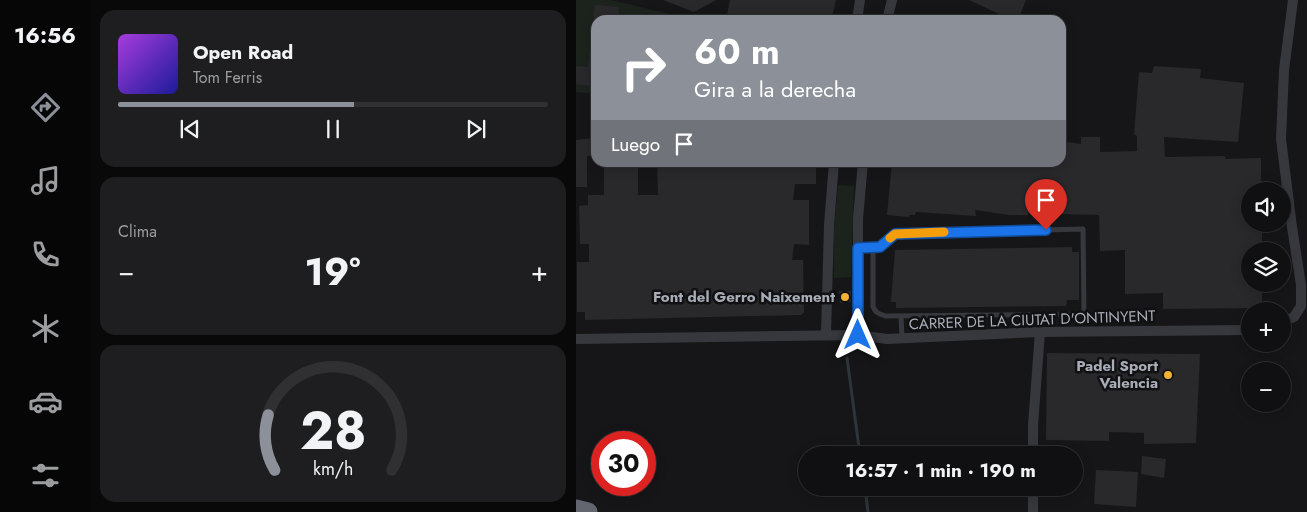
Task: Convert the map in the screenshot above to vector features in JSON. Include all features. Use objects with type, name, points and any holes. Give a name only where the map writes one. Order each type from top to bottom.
[{"type":"highway","points":[[576,509],[588,512]]},
{"type":"street","points":[[858,15],[860,0]]},
{"type":"street","points":[[888,15],[892,0]]},
{"type":"street","points":[[1284,182],[1281,139],[1284,70],[1293,0]]},
{"type":"street","points":[[826,335],[829,224],[834,167]]},
{"type":"street","points":[[858,335],[858,219],[863,167]]},
{"type":"street","points":[[1290,232],[1301,285],[1301,306],[1294,317],[1291,318]]},
{"type":"street","name":"CARRER DE LA CIUTAT D'ONTINYENT","points":[[576,338],[826,335],[902,338],[1040,332],[1241,330]]},
{"type":"street","points":[[1032,446],[1040,332]]},
{"type":"street","points":[[1033,496],[1033,512]]},
{"type":"lane","points":[[858,248],[880,247],[895,234],[1084,229],[1084,314],[901,316],[879,314],[874,310],[873,248]]},
{"type":"lane","points":[[901,316],[902,338]]},
{"type":"shaded area","points":[[576,0],[611,0],[674,15],[591,15],[591,94],[576,92]]},
{"type":"shaded area","points":[[838,185],[854,186],[851,277],[834,278],[834,230]]},
{"type":"building","points":[[663,0],[716,0],[694,12]]},
{"type":"building","points":[[730,0],[836,0],[832,15],[727,15]]},
{"type":"building","points":[[969,0],[1026,0],[1020,15],[1001,15]]},
{"type":"building","points":[[595,5],[619,7],[618,15],[594,15]]},
{"type":"building","points":[[591,40],[591,86],[576,84],[576,66],[588,67]]},
{"type":"building","points":[[1154,66],[1201,69],[1200,78],[1244,83],[1238,142],[1164,137],[1165,157],[1225,156],[1226,159],[1261,158],[1261,182],[1241,182],[1241,232],[1262,232],[1262,242],[1241,242],[1241,292],[1262,292],[1262,302],[1241,302],[1241,308],[1163,309],[1163,293],[1125,294],[1125,250],[1100,251],[1099,215],[1056,214],[1042,209],[1030,208],[1028,215],[1009,215],[975,210],[976,216],[916,212],[915,215],[909,215],[909,217],[887,215],[892,167],[1066,167],[1066,142],[1081,144],[1081,137],[1100,137],[1100,152],[1137,151],[1137,136],[1134,134],[1139,72],[1152,73]]},
{"type":"building","points":[[591,138],[591,155],[587,156],[587,187],[576,187],[576,140]]},
{"type":"building","points":[[604,167],[638,167],[638,195],[658,195],[657,167],[816,167],[816,184],[795,184],[793,200],[809,200],[809,245],[794,244],[792,260],[803,260],[804,312],[801,315],[585,320],[585,312],[577,312],[577,262],[589,262],[589,244],[580,244],[579,206],[588,205],[588,195],[604,195]]},
{"type":"building","points":[[1072,247],[1072,252],[1079,252],[1079,300],[1067,300],[1066,306],[896,308],[896,302],[891,302],[895,250]]},
{"type":"building","name":"Font del Gerro Naixement","points":[[839,291],[851,291],[851,302],[840,303]]},
{"type":"building","points":[[1047,353],[1200,354],[1196,443],[1144,444],[1144,433],[1109,432],[1109,441],[1046,440]]},
{"type":"building","points":[[1142,456],[1166,459],[1164,478],[1141,474]]},
{"type":"building","points":[[1096,470],[1138,472],[1136,507],[1094,504]]},
{"type":"waterway","points":[[847,358],[859,446]]},
{"type":"waterway","points":[[866,496],[868,512]]},
{"type":"slow traffic","points":[[890,238],[895,234],[944,232]]},
{"type":"place","name":"Font del Gerro Naixement","points":[[845,297]]},
{"type":"place","name":"Padel Sport Valencia","points":[[1168,375]]},
{"type":"route","points":[[858,335],[858,248],[880,247],[895,234],[1046,230]]}]
